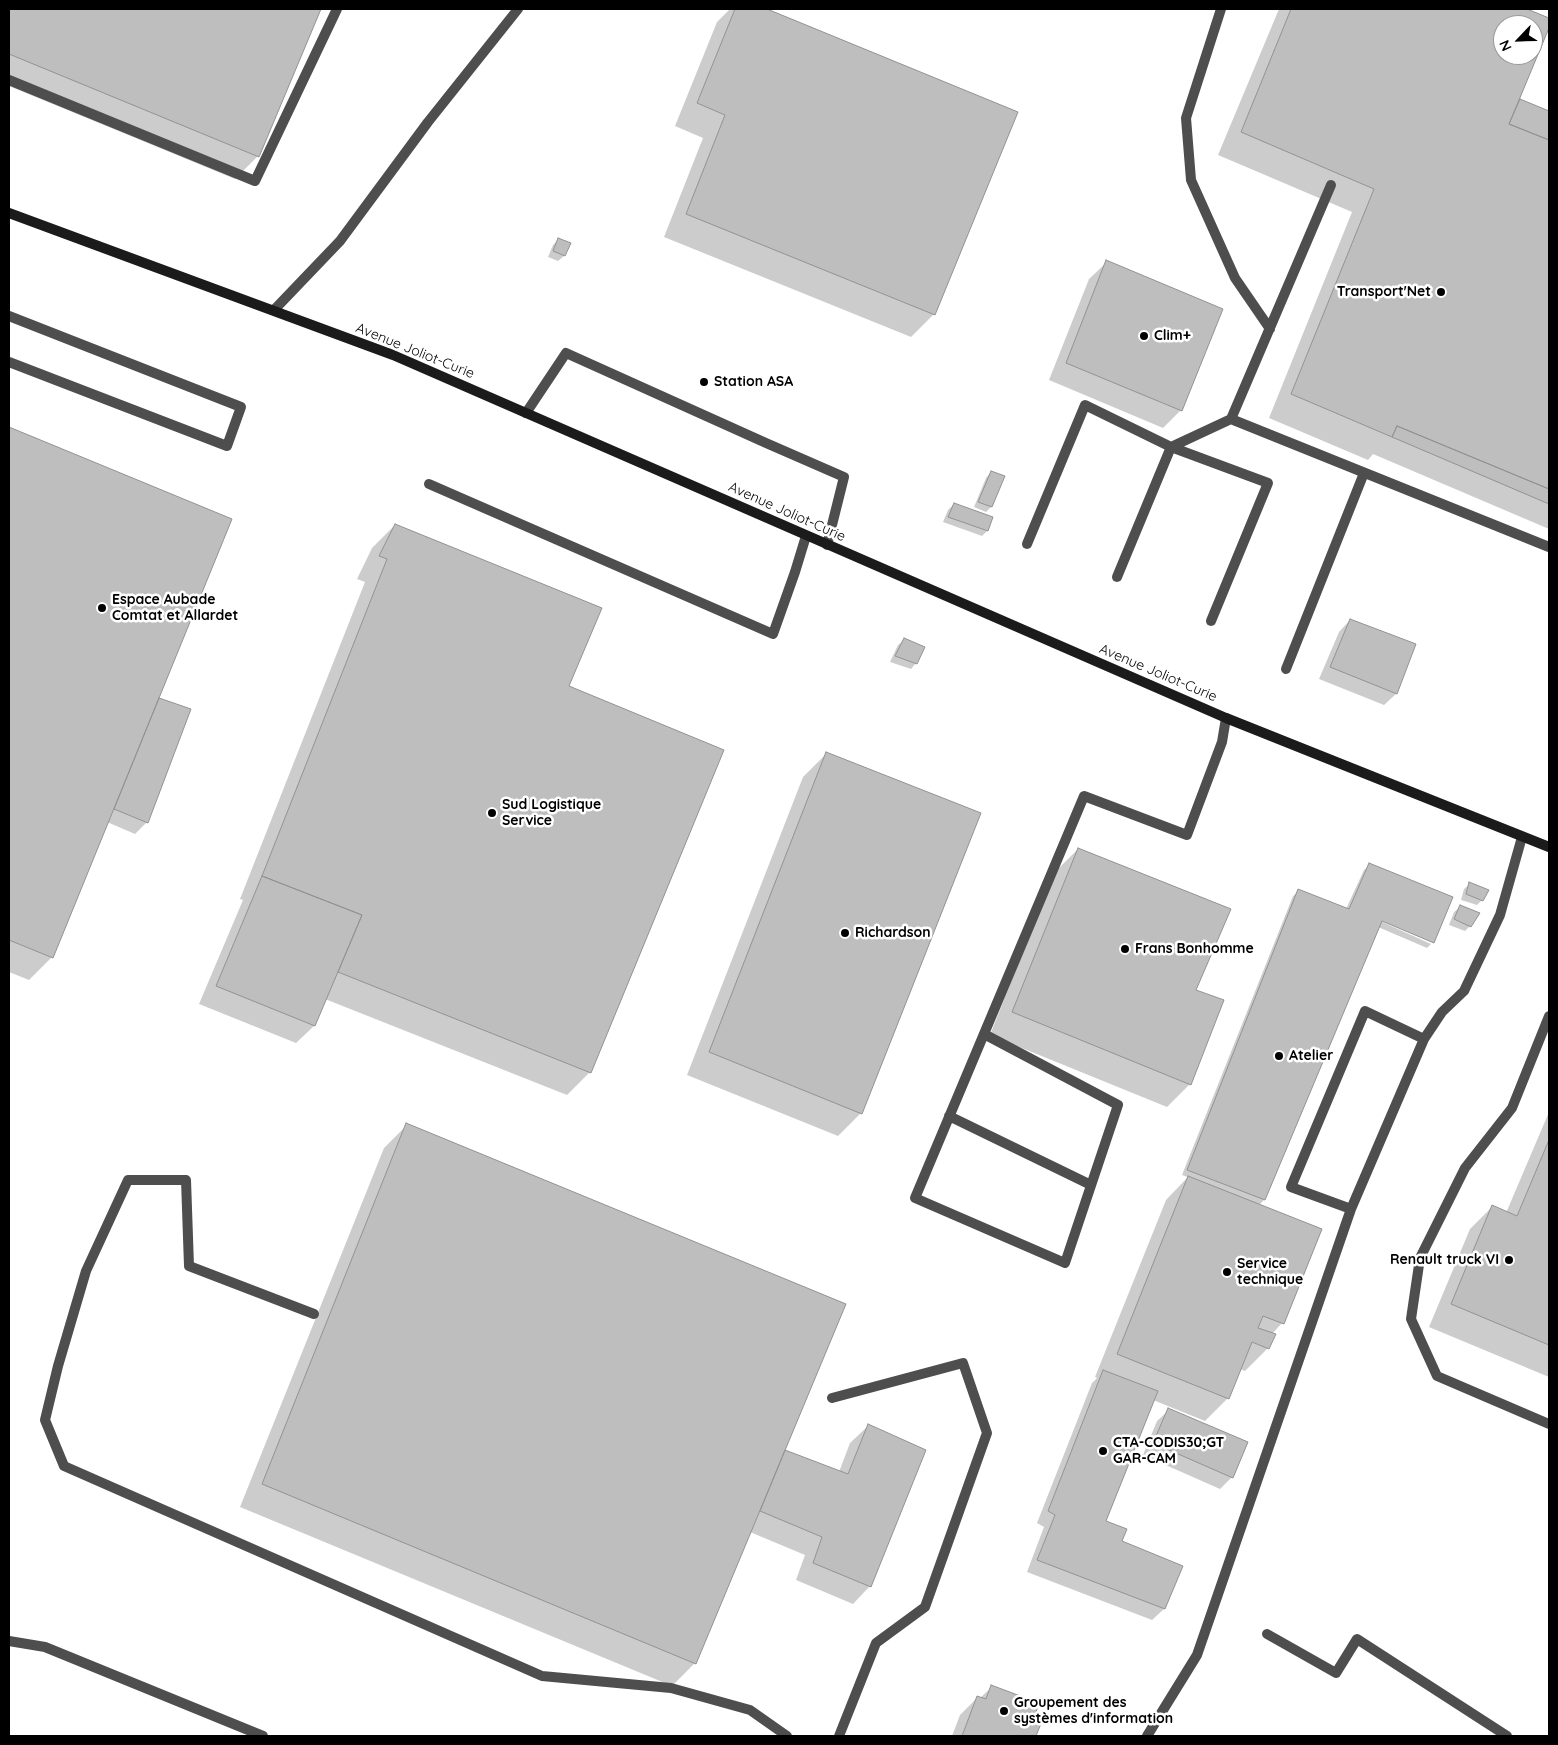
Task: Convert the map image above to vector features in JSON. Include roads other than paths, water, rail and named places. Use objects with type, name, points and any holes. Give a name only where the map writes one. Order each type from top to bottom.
[{"type":"street","points":[[9,80],[255,181],[337,9]]},
{"type":"street","points":[[274,310],[340,241],[428,122],[518,9]]},
{"type":"street","points":[[1221,9],[1186,118],[1192,180],[1236,278],[1270,329]]},
{"type":"street","points":[[1117,577],[1171,447],[1231,419],[1331,186]]},
{"type":"street","name":"Avenue Joliot-Curie","points":[[9,213],[393,355],[1226,718],[1549,848]]},
{"type":"street","points":[[9,316],[241,407],[227,446],[9,362]]},
{"type":"street","points":[[526,413],[566,353],[844,477],[827,545]]},
{"type":"street","points":[[1027,544],[1085,405],[1171,447],[1268,483],[1211,621]]},
{"type":"street","points":[[1231,419],[1549,547]]},
{"type":"street","points":[[1286,669],[1364,473]]},
{"type":"street","points":[[429,484],[773,634],[796,572],[806,536]]},
{"type":"street","points":[[984,1034],[1118,1105],[1065,1263],[915,1198],[1084,796],[1188,835],[1222,742],[1226,718]]},
{"type":"street","points":[[1147,1736],[1197,1655],[1351,1208],[1424,1040],[1442,1012],[1464,991],[1500,915],[1522,837]]},
{"type":"street","points":[[1351,1208],[1291,1187],[1365,1011],[1424,1040]]},
{"type":"street","points":[[1549,1016],[1512,1108],[1465,1168],[1420,1258],[1411,1319],[1437,1376],[1549,1424]]},
{"type":"street","points":[[949,1116],[1091,1185]]},
{"type":"street","points":[[314,1314],[189,1266],[186,1180],[128,1180],[86,1271],[58,1366],[46,1420],[64,1466],[542,1676],[671,1688],[750,1710],[787,1736]]},
{"type":"street","points":[[832,1398],[963,1363],[987,1433],[925,1607],[876,1643],[839,1736]]},
{"type":"street","points":[[1267,1634],[1336,1673],[1357,1640],[1507,1736]]},
{"type":"street","points":[[9,1641],[45,1647],[263,1736]]},
{"type":"place","name":"Transport'Net","points":[[1441,292]]},
{"type":"place","name":"Clim+","points":[[1144,336]]},
{"type":"place","name":"Station ASA","points":[[704,382]]},
{"type":"place","name":"Espace Aubade Comtat et Allardet","points":[[102,608]]},
{"type":"place","name":"Sud Logistique Service","points":[[492,813]]},
{"type":"place","name":"Richardson","points":[[845,933]]},
{"type":"place","name":"Frans Bonhomme","points":[[1125,949]]},
{"type":"place","name":"Atelier","points":[[1279,1056]]},
{"type":"place","name":"Renault truck VI","points":[[1509,1260]]},
{"type":"place","name":"Service technique","points":[[1227,1272]]},
{"type":"place","name":"CTA-CODIS30;GT GAR-CAM","points":[[1103,1451]]},
{"type":"place","name":"Groupement des systèmes d'information","points":[[1004,1711]]}]
